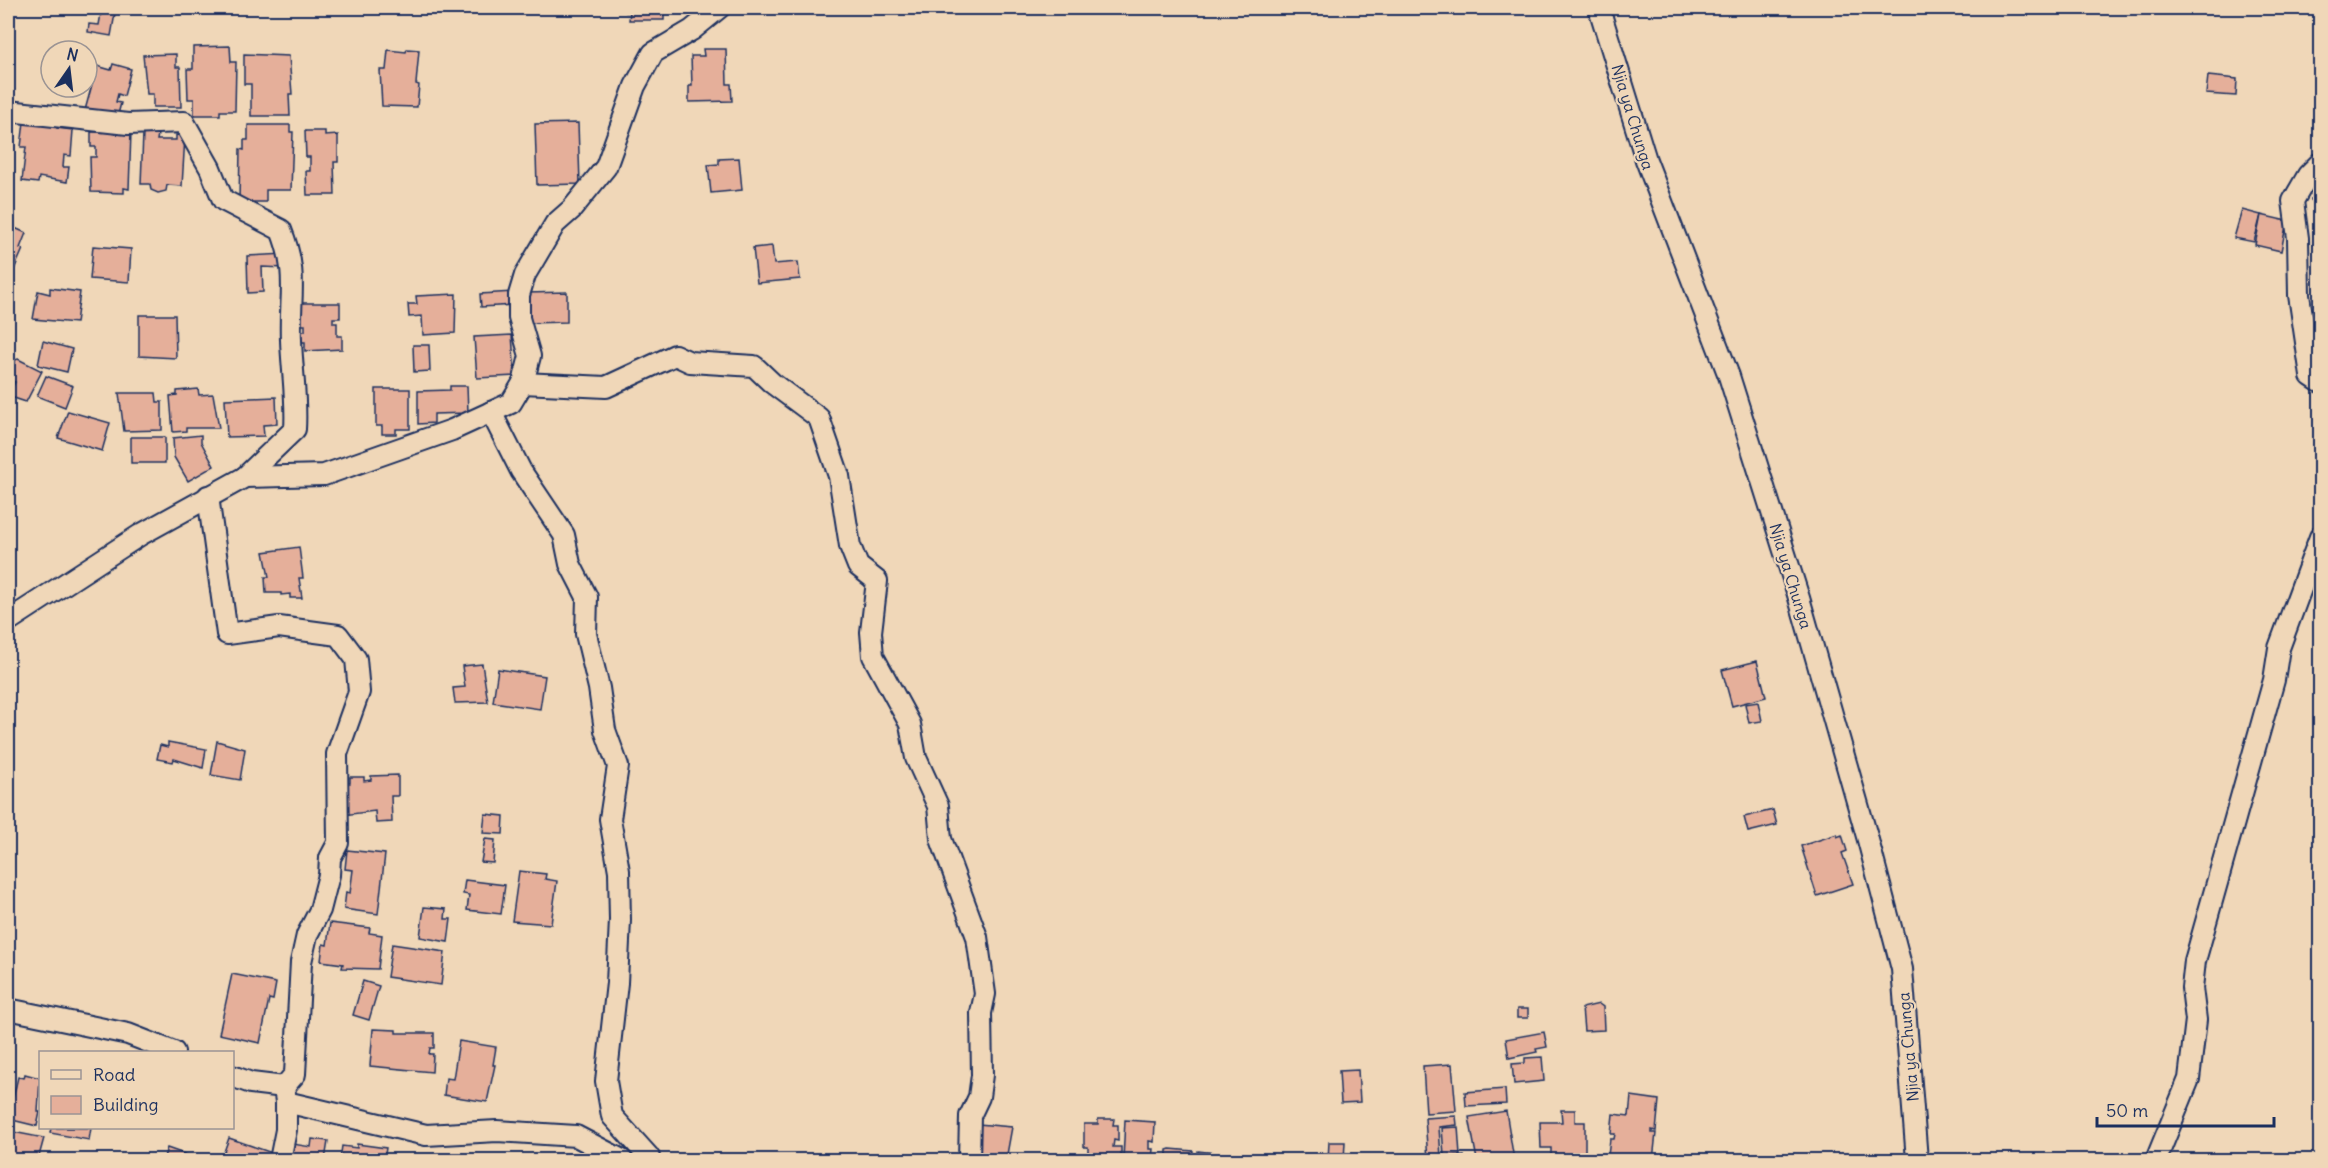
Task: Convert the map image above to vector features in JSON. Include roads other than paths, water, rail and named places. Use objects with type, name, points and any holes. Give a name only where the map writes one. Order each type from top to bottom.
[{"type":"street","points":[[245,477],[324,475],[452,430],[511,403],[524,383],[530,356],[519,318],[519,296],[525,275],[555,224],[572,209],[606,167],[635,86],[653,53],[692,30],[719,8]]},
{"type":"street","name":"Njia ya Chunga","points":[[1599,8],[1646,160],[1729,376],[1799,598],[1868,840],[1902,969],[1917,1161]]},
{"type":"street","points":[[8,111],[128,124],[184,122],[210,168],[223,200],[281,230],[291,255],[293,281],[291,339],[297,403],[295,429],[245,477],[140,535],[8,621]]},
{"type":"street","points":[[2320,163],[2308,175],[2293,201],[2298,238],[2299,295],[2306,343],[2311,376],[2320,382]]},
{"type":"street","points":[[524,383],[606,387],[675,355],[690,362],[754,366],[772,383],[819,418],[839,476],[850,546],[858,566],[877,581],[871,632],[873,656],[910,724],[916,758],[938,806],[941,838],[977,938],[985,994],[981,1013],[982,1075],[979,1097],[970,1116],[969,1161]]},
{"type":"street","points":[[491,412],[521,471],[564,535],[570,564],[587,597],[585,634],[599,688],[605,730],[618,766],[610,819],[619,871],[620,920],[617,983],[606,1081],[612,1116],[649,1157],[648,1161]]},
{"type":"street","points":[[208,496],[227,634],[279,627],[338,635],[356,659],[359,692],[337,754],[338,843],[330,858],[329,875],[320,910],[307,935],[301,962],[295,1074],[285,1095],[286,1130],[280,1161]]},
{"type":"street","points":[[2156,1161],[2189,1079],[2196,1020],[2192,988],[2195,962],[2274,680],[2279,648],[2320,537]]},
{"type":"street","points":[[8,1009],[128,1034],[169,1051]]},
{"type":"street","points":[[234,1077],[285,1095],[426,1135],[497,1131],[576,1136],[622,1161]]}]
